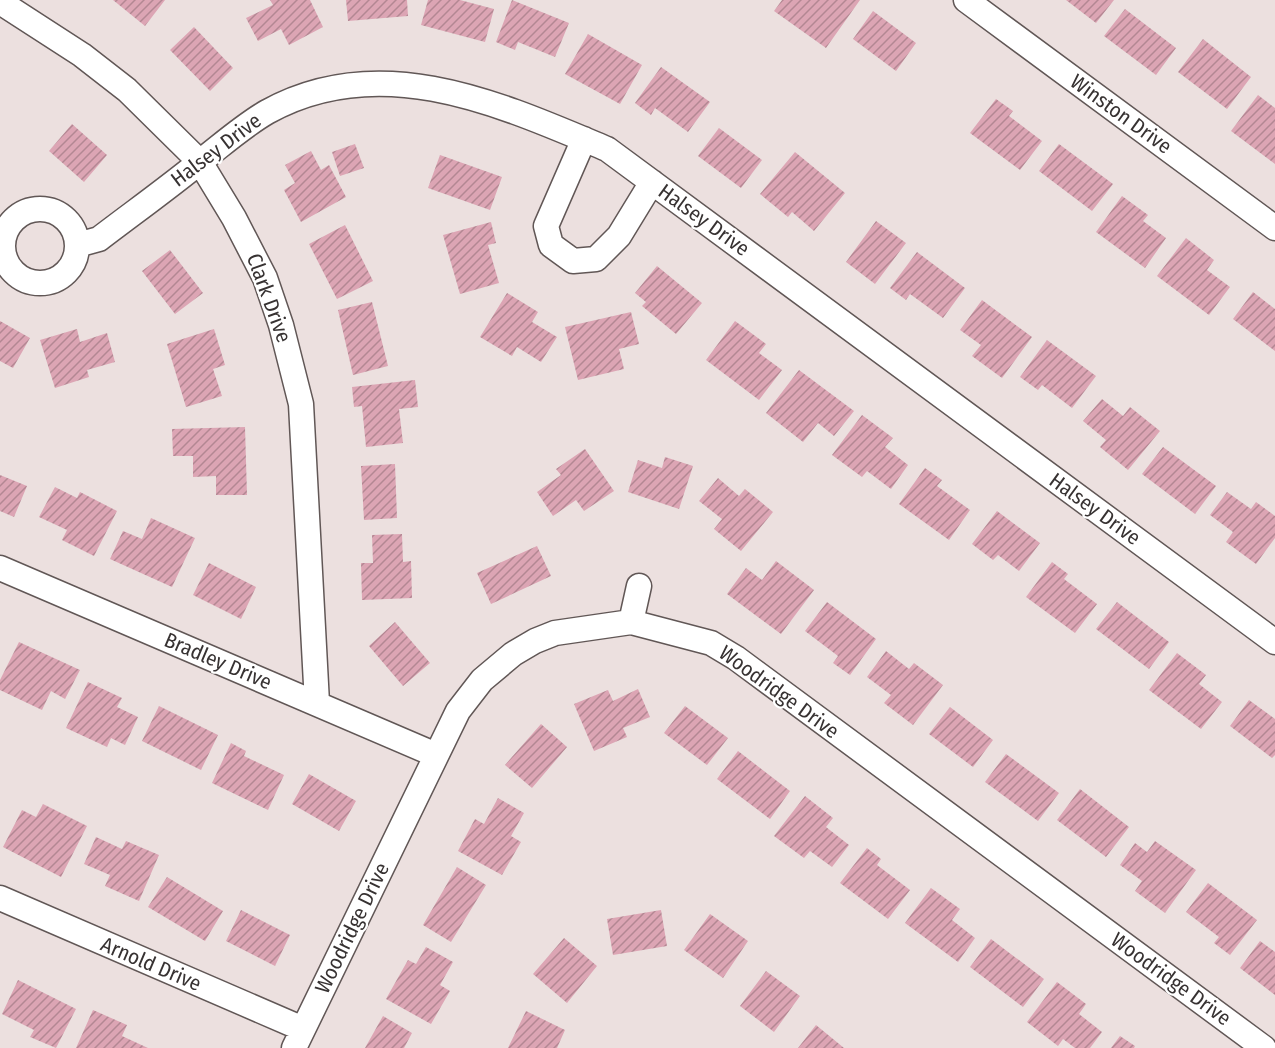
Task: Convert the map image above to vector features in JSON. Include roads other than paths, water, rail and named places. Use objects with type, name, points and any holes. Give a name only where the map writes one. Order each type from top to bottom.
[{"type":"street","name":"Winston Drive","points":[[966,0],[1275,228]]},
{"type":"street","name":"Clark Drive","points":[[0,2],[82,55],[127,90],[200,162],[239,226],[265,278],[281,325],[301,404],[316,703]]},
{"type":"street","name":"Halsey Drive","points":[[77,245],[99,239],[242,128],[268,112],[294,100],[338,86],[402,84],[462,94],[520,112],[608,148],[1275,642]]},
{"type":"street","points":[[584,139],[546,226],[551,245],[573,261],[596,259],[619,236],[652,182]]},
{"type":"street","name":"Bradley Drive","points":[[0,568],[436,755]]},
{"type":"street","points":[[630,622],[639,586]]},
{"type":"street","name":"Woodridge Drive","points":[[298,1038],[458,711],[471,693],[482,680],[513,654],[535,641],[555,633],[630,622],[711,643],[736,658],[1264,1048]]},
{"type":"street","name":"Arnold Drive","points":[[0,898],[298,1038]]}]
